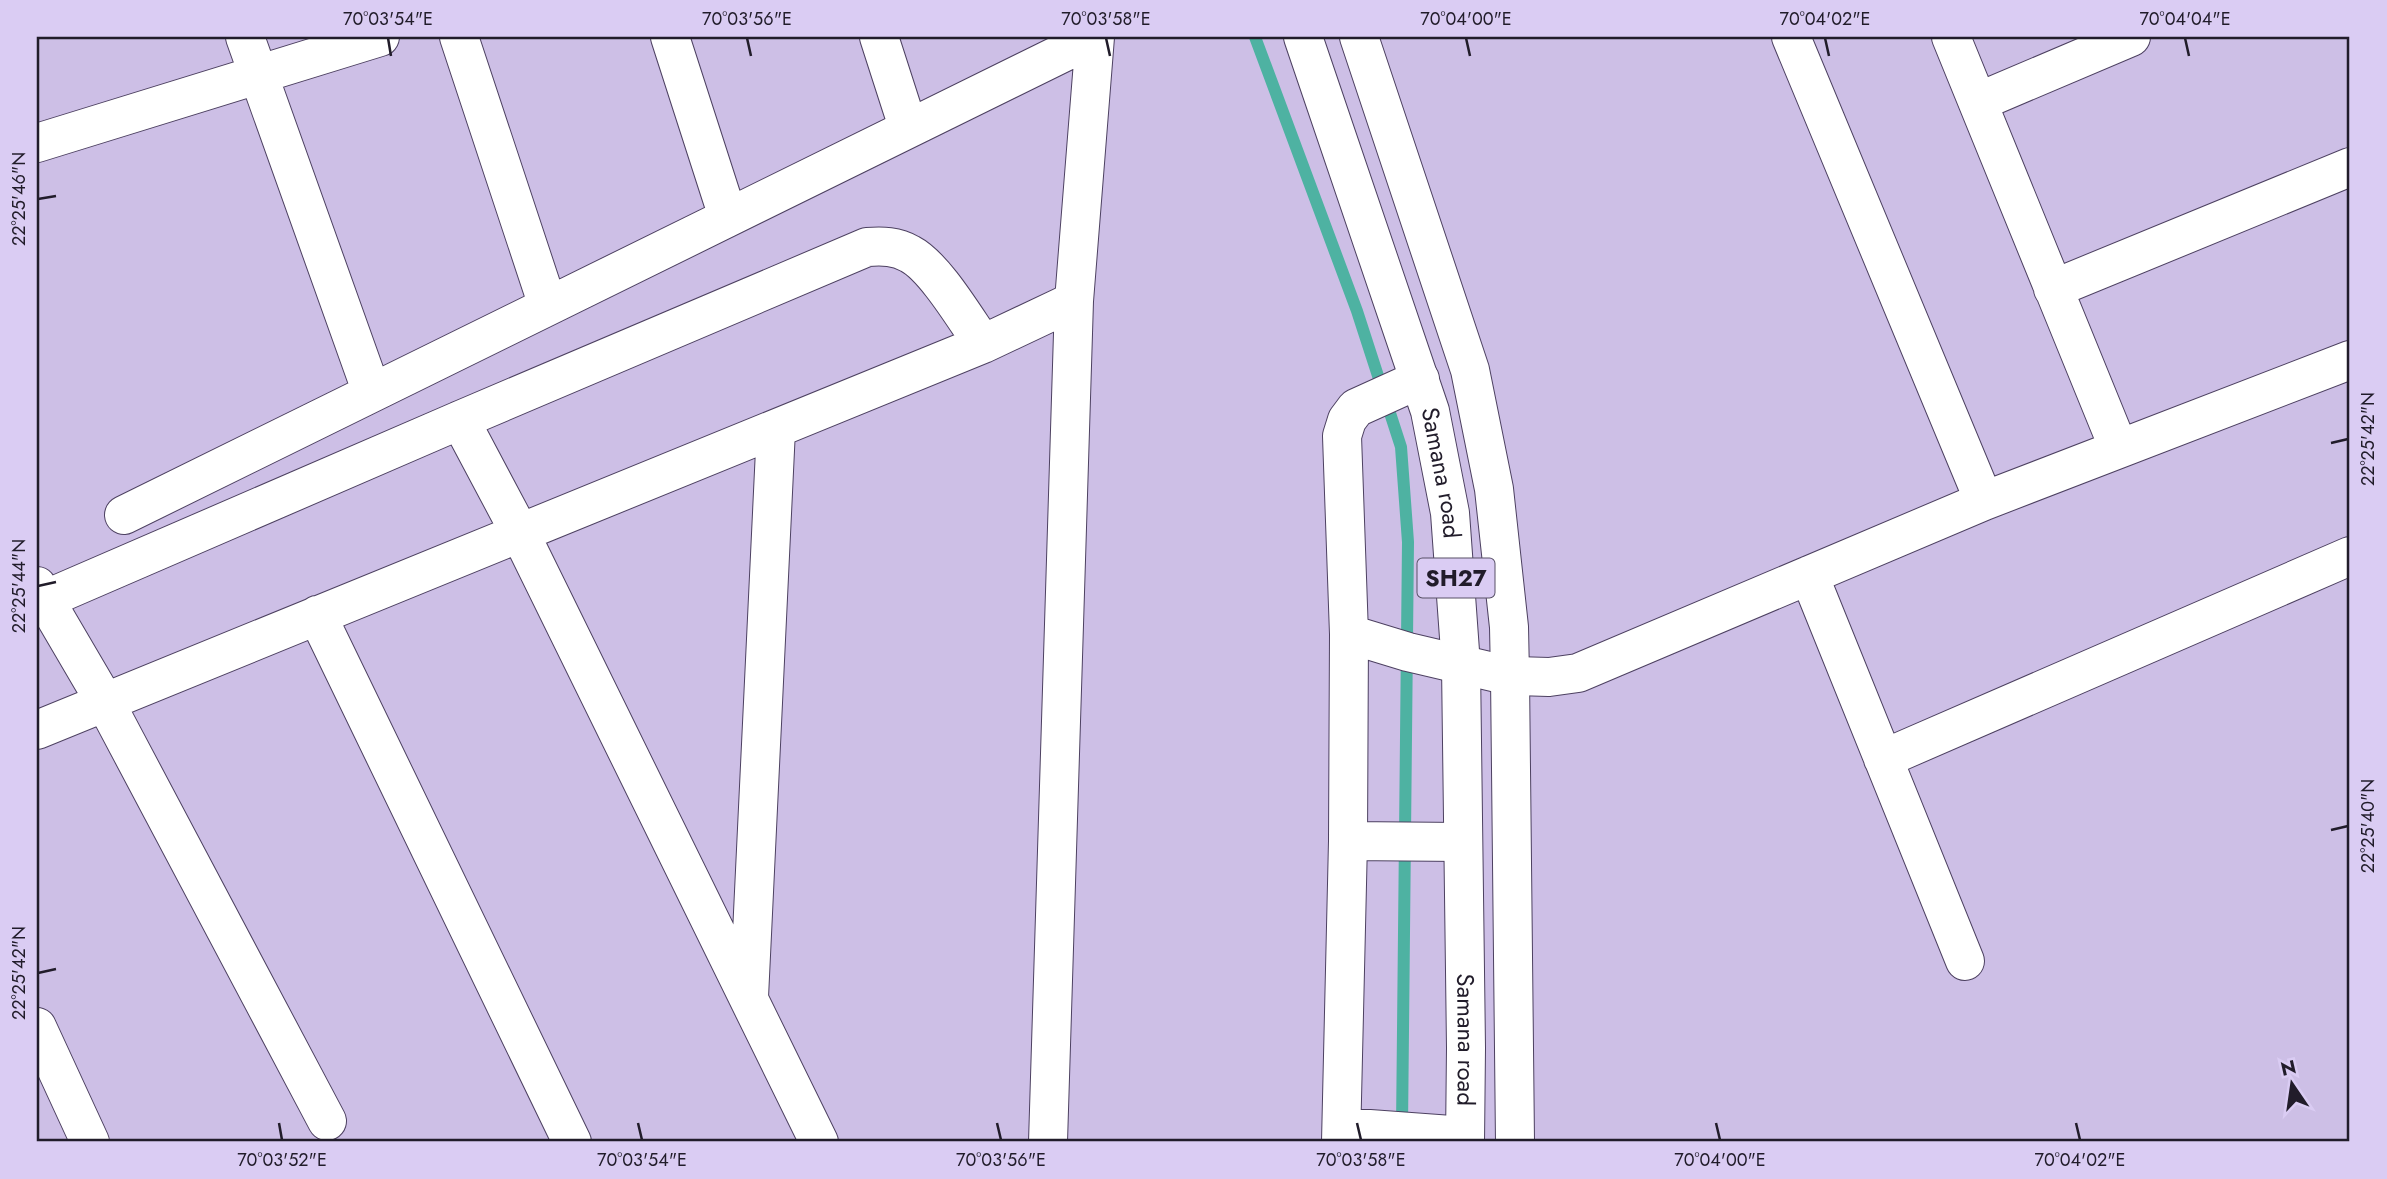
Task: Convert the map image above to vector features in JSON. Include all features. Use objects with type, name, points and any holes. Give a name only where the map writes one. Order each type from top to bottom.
[{"type":"street","points":[[244,37],[372,393]]},
{"type":"street","points":[[37,143],[380,37]]},
{"type":"street","points":[[459,37],[548,306]]},
{"type":"street","points":[[670,37],[728,217]]},
{"type":"street","points":[[879,37],[908,127]]},
{"type":"street","points":[[124,515],[1095,37]]},
{"type":"street","points":[[1048,1142],[1074,301],[1095,37]]},
{"type":"street","name":"Samana road","points":[[1303,37],[1430,411],[1450,513],[1461,665],[1465,1139]]},
{"type":"street","name":"Samana road","points":[[1359,37],[1470,370],[1494,489],[1509,626],[1516,1142]]},
{"type":"street","points":[[1791,37],[1984,501]]},
{"type":"street","points":[[1951,37],[2119,449]]},
{"type":"street","points":[[1978,102],[2132,37]]},
{"type":"street","points":[[2053,289],[2350,167]]},
{"type":"street","points":[[327,1121],[104,702],[39,597],[867,247],[888,245],[911,254],[929,270],[984,344]]},
{"type":"street","points":[[37,730],[984,344],[1074,301]]},
{"type":"street","points":[[1377,643],[1510,676],[1549,677],[1578,673],[1984,501],[2348,366]]},
{"type":"street","points":[[1420,379],[1368,402],[1347,420],[1342,436],[1377,643],[1365,841],[1365,1133],[1465,1139]]},
{"type":"street","points":[[460,420],[520,533],[819,1142]]},
{"type":"street","points":[[749,1000],[776,429]]},
{"type":"street","points":[[1883,759],[2350,556]]},
{"type":"street","points":[[1809,575],[1965,961]]},
{"type":"street","points":[[317,615],[572,1142]]},
{"type":"street","points":[[1365,841],[1462,842]]},
{"type":"street","points":[[37,1027],[90,1142]]},
{"type":"waterway","points":[[1255,37],[1357,311],[1401,447],[1408,542],[1402,1128]]}]
